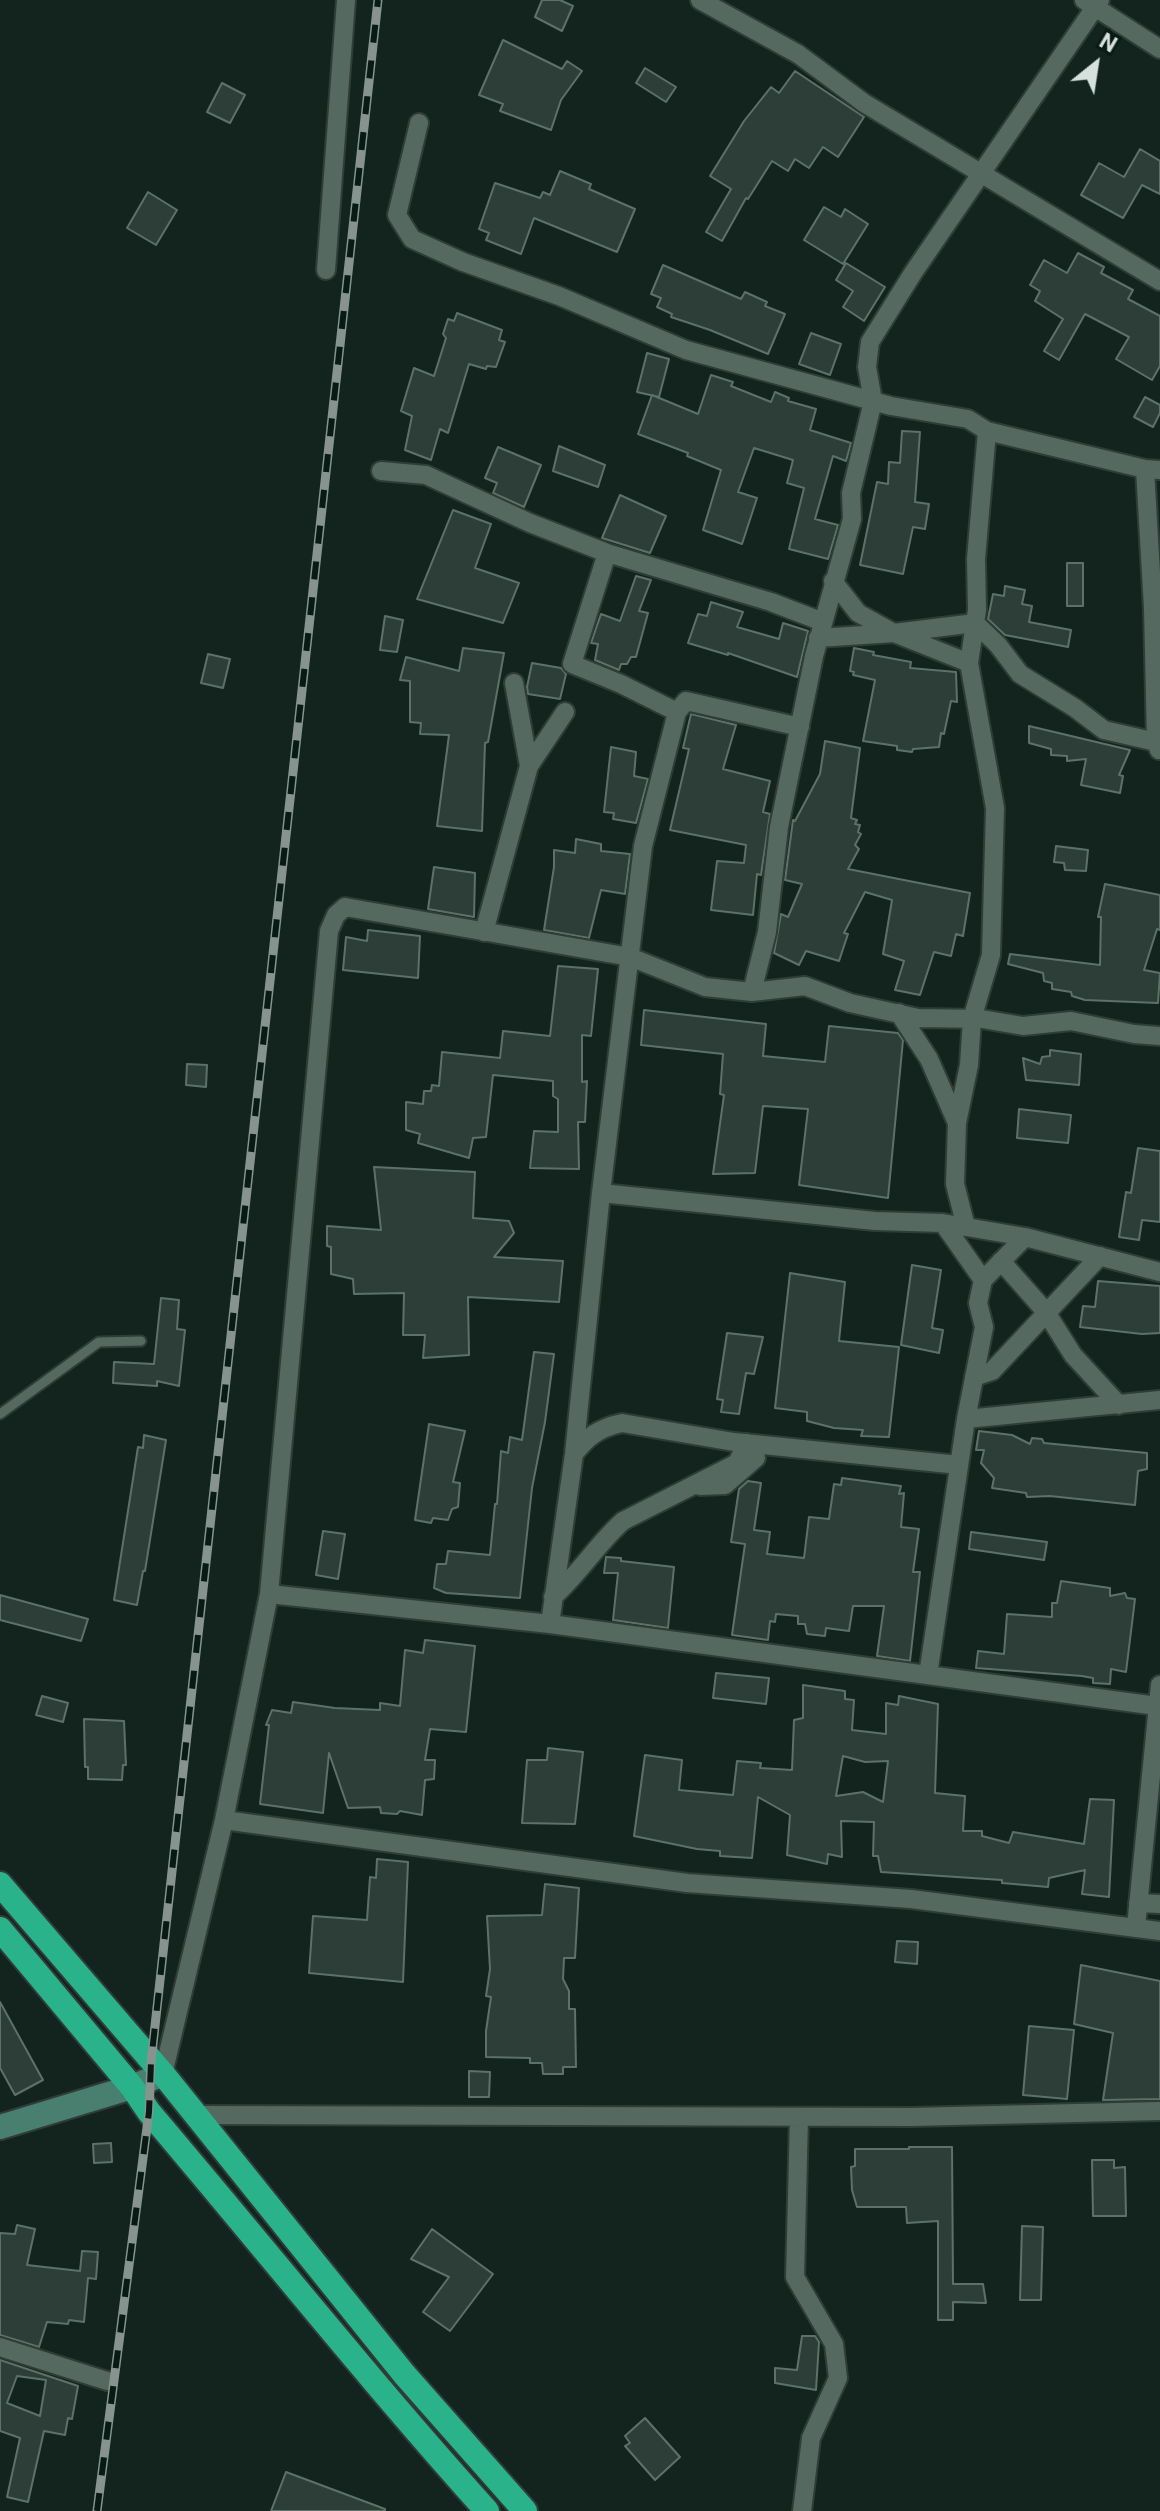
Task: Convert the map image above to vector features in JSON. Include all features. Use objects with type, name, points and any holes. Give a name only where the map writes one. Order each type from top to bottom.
[{"type":"highway","points":[[0,1884],[163,2074],[404,2374],[525,2511]]},
{"type":"highway","points":[[0,1929],[132,2087],[149,2112],[294,2282],[363,2371],[487,2511]]},
{"type":"street","points":[[326,270],[346,0]]},
{"type":"street","points":[[700,0],[798,54],[864,103],[1160,281]]},
{"type":"street","points":[[752,992],[767,932],[779,827],[820,630],[852,519],[851,493],[873,401],[867,367],[870,342],[1093,2],[1160,49]]},
{"type":"street","points":[[419,123],[397,215],[412,239],[686,350],[873,401],[968,419],[987,431],[1153,469],[1153,608],[1158,747],[1104,730],[1020,674],[998,645],[975,623]]},
{"type":"street","points":[[966,1227],[955,1184],[957,1123],[969,1065],[972,1019],[991,955],[995,808],[969,663],[975,623],[976,559],[987,431]]},
{"type":"street","points":[[381,471],[426,475],[530,523],[607,553],[771,602],[820,630],[894,633],[975,623]]},
{"type":"street","points":[[607,553],[572,664],[677,712]]},
{"type":"street","points":[[833,581],[858,613],[894,633],[969,663]]},
{"type":"street","points":[[514,683],[529,766]]},
{"type":"street","points":[[550,1624],[574,1454],[601,1193],[643,846],[677,712],[686,701],[800,727]]},
{"type":"street","points":[[484,932],[529,766],[565,712]]},
{"type":"street","points":[[0,2127],[132,2087],[163,2074],[224,1820],[269,1594],[329,931],[336,915],[345,907],[630,957],[705,987],[752,992],[805,986],[850,1003],[918,1018],[972,1019],[1023,1026],[1071,1021],[1160,1036]]},
{"type":"street","points":[[899,1013],[929,1059],[957,1123]]},
{"type":"street","points":[[601,1193],[875,1221],[943,1223],[1025,1237],[1160,1272]]},
{"type":"street","points":[[943,1223],[983,1280]]},
{"type":"street","points":[[928,1675],[966,1419],[984,1327],[978,1303],[983,1280],[1025,1237]]},
{"type":"street","points":[[974,1377],[992,1371],[1100,1256]]},
{"type":"street","points":[[1001,1261],[1046,1312],[1073,1355],[1119,1405]]},
{"type":"street","points":[[966,1419],[1160,1400]]},
{"type":"street","points":[[574,1454],[589,1436],[605,1427],[622,1423],[751,1451],[959,1465]]},
{"type":"street","points":[[553,1597],[575,1578],[608,1535],[623,1521],[737,1463],[751,1451]]},
{"type":"street","points":[[269,1594],[550,1624],[1157,1706]]},
{"type":"street","points":[[1136,1927],[1160,1685]]},
{"type":"street","points":[[224,1820],[687,1883],[911,1899],[1160,1931]]},
{"type":"street","points":[[1138,1903],[1160,1904]]},
{"type":"street","points":[[195,2115],[911,2117],[1160,2111]]},
{"type":"street","points":[[799,2117],[795,2277],[834,2344],[838,2378],[811,2438],[802,2511]]},
{"type":"street","points":[[0,2347],[107,2381]]},
{"type":"lane","points":[[0,1414],[99,1342],[141,1341]]},
{"type":"building","points":[[542,0],[560,0],[573,6],[562,31],[535,17]]},
{"type":"building","points":[[503,40],[562,69],[567,61],[582,71],[561,100],[551,130],[500,111],[503,104],[479,95]]},
{"type":"building","points":[[645,68],[676,87],[666,102],[636,83]]},
{"type":"building","points":[[795,71],[864,117],[838,157],[823,147],[809,168],[795,159],[788,171],[772,161],[746,198],[722,241],[706,232],[731,189],[710,176],[744,121],[771,87],[779,93]]},
{"type":"building","points":[[222,83],[245,95],[230,123],[207,112]]},
{"type":"building","points":[[1140,149],[1160,161],[1160,194],[1142,185],[1123,218],[1081,195],[1099,163],[1124,177]]},
{"type":"building","points":[[560,171],[591,184],[589,189],[635,209],[617,252],[534,218],[521,254],[486,240],[489,233],[479,229],[495,183],[540,198],[543,192],[550,195]]},
{"type":"building","points":[[148,192],[177,210],[156,245],[127,228]]},
{"type":"building","points":[[824,207],[841,217],[845,209],[868,224],[843,264],[804,240]]},
{"type":"building","points":[[1078,253],[1104,267],[1101,273],[1133,290],[1128,299],[1160,316],[1160,366],[1152,380],[1116,359],[1129,337],[1085,314],[1059,360],[1044,351],[1063,319],[1035,301],[1040,291],[1030,285],[1044,260],[1067,273]]},
{"type":"building","points":[[846,263],[885,287],[864,321],[843,307],[853,291],[836,280]]},
{"type":"building","points":[[663,265],[741,299],[745,292],[767,302],[765,306],[785,314],[768,354],[671,317],[672,314],[657,307],[661,298],[651,294]]},
{"type":"building","points":[[457,313],[502,330],[499,340],[505,342],[496,367],[487,366],[486,369],[469,364],[448,433],[440,429],[431,460],[405,450],[412,416],[401,411],[414,368],[434,376],[446,338],[443,334],[448,319],[454,321]]},
{"type":"building","points":[[811,333],[841,344],[830,375],[799,364]]},
{"type":"building","points":[[647,353],[669,359],[659,397],[637,392]]},
{"type":"building","points":[[711,375],[733,382],[731,386],[771,402],[775,392],[789,398],[788,401],[816,409],[810,430],[851,443],[846,461],[833,456],[815,519],[838,525],[828,559],[789,549],[804,488],[787,483],[793,460],[754,448],[738,492],[757,498],[742,544],[703,530],[721,470],[687,456],[688,453],[638,434],[652,395],[698,414]]},
{"type":"building","points":[[1145,397],[1160,405],[1160,413],[1153,427],[1134,417]]},
{"type":"building","points":[[902,431],[920,432],[915,502],[929,504],[925,529],[913,527],[903,574],[860,565],[877,482],[888,484],[889,462],[900,463]]},
{"type":"building","points":[[559,446],[605,465],[598,487],[553,471]]},
{"type":"building","points":[[498,447],[541,465],[524,507],[493,493],[497,483],[485,478]]},
{"type":"building","points":[[620,495],[666,516],[650,553],[602,538]]},
{"type":"building","points":[[453,510],[491,524],[475,568],[519,583],[503,623],[417,599]]},
{"type":"building","points":[[1067,563],[1083,563],[1083,606],[1067,606]]},
{"type":"building","points":[[636,576],[651,580],[639,611],[648,613],[636,657],[631,657],[627,664],[621,664],[619,670],[595,660],[598,644],[591,643],[601,614],[620,621]]},
{"type":"building","points":[[1005,586],[1025,590],[1022,604],[1032,606],[1029,622],[1071,630],[1068,647],[1005,635],[988,619],[993,594],[1004,596]]},
{"type":"building","points":[[711,602],[743,612],[737,627],[779,639],[783,623],[808,631],[797,677],[688,643],[698,614],[707,616]]},
{"type":"building","points":[[385,616],[403,620],[397,652],[380,650]]},
{"type":"building","points":[[463,648],[504,653],[488,742],[485,743],[482,831],[437,826],[449,735],[420,734],[421,723],[410,722],[410,681],[400,680],[406,657],[459,671]]},
{"type":"building","points":[[854,648],[911,662],[910,668],[956,672],[957,702],[951,701],[939,747],[913,749],[912,752],[897,750],[897,746],[863,741],[875,680],[853,675],[854,672],[850,671]]},
{"type":"building","points":[[208,654],[230,659],[223,688],[201,683]]},
{"type":"building","points":[[532,663],[561,668],[566,674],[560,699],[528,694]]},
{"type":"building","points":[[691,714],[736,725],[723,769],[770,781],[763,812],[770,814],[761,875],[757,874],[753,915],[711,910],[717,861],[744,863],[746,845],[670,830],[689,749],[683,748]]},
{"type":"building","points":[[1029,726],[1130,750],[1119,775],[1123,776],[1120,793],[1081,785],[1086,759],[1067,761],[1067,756],[1051,755],[1051,749],[1029,743]]},
{"type":"building","points":[[825,741],[860,748],[851,818],[857,820],[855,824],[860,825],[858,832],[861,834],[855,845],[859,849],[848,869],[970,893],[963,936],[956,934],[951,956],[934,952],[920,995],[895,990],[904,961],[883,954],[892,900],[865,892],[844,933],[848,934],[839,961],[806,951],[799,965],[774,953],[781,914],[788,917],[802,884],[785,880],[793,820],[820,774]]},
{"type":"building","points":[[611,747],[636,752],[634,776],[648,779],[636,823],[613,819],[614,813],[604,812]]},
{"type":"building","points":[[576,839],[601,844],[601,851],[630,854],[625,894],[601,890],[589,938],[544,930],[554,850],[575,853]]},
{"type":"building","points":[[1056,846],[1088,850],[1086,871],[1065,870],[1064,863],[1054,862]]},
{"type":"building","points":[[434,867],[475,873],[474,917],[428,909]]},
{"type":"building","points":[[1105,884],[1160,895],[1160,930],[1157,929],[1144,970],[1160,973],[1158,1003],[1085,1000],[1072,996],[1071,992],[1052,989],[1052,983],[1044,981],[1043,973],[1008,964],[1010,954],[1100,965],[1101,917],[1098,917]]},
{"type":"building","points":[[368,930],[420,936],[418,978],[343,970],[346,937],[367,941]]},
{"type":"building","points":[[558,966],[598,969],[591,1036],[582,1035],[582,1082],[587,1081],[585,1122],[578,1122],[579,1169],[530,1168],[534,1131],[558,1132],[558,1099],[553,1096],[553,1081],[493,1075],[486,1137],[473,1138],[469,1158],[418,1143],[420,1134],[406,1130],[406,1102],[423,1104],[424,1091],[431,1091],[432,1085],[439,1086],[442,1052],[500,1058],[503,1031],[550,1036]]},
{"type":"building","points":[[644,1010],[766,1024],[763,1056],[825,1062],[829,1026],[898,1033],[903,1040],[888,1198],[799,1185],[808,1109],[763,1106],[755,1173],[713,1174],[724,1095],[720,1094],[723,1054],[641,1045]]},
{"type":"building","points":[[1050,1050],[1081,1054],[1079,1085],[1026,1080],[1023,1058],[1040,1064],[1042,1057],[1050,1056]]},
{"type":"building","points":[[187,1064],[207,1065],[206,1087],[186,1085]]},
{"type":"building","points":[[1019,1109],[1071,1115],[1068,1143],[1017,1138]]},
{"type":"building","points":[[1138,1148],[1160,1151],[1160,1222],[1142,1220],[1139,1240],[1119,1237],[1126,1192],[1131,1193]]},
{"type":"building","points":[[374,1167],[475,1172],[473,1218],[509,1221],[514,1233],[494,1257],[563,1261],[559,1302],[468,1297],[469,1355],[423,1358],[425,1335],[403,1335],[404,1293],[354,1294],[353,1279],[331,1274],[327,1226],[381,1230]]},
{"type":"building","points":[[912,1265],[941,1270],[932,1328],[943,1330],[939,1353],[901,1345]]},
{"type":"building","points":[[790,1273],[845,1282],[839,1341],[899,1347],[889,1437],[861,1436],[863,1430],[834,1428],[807,1421],[807,1412],[775,1408]]},
{"type":"building","points":[[1098,1281],[1160,1286],[1160,1333],[1080,1327],[1083,1306],[1095,1307]]},
{"type":"building","points":[[161,1298],[179,1300],[177,1329],[185,1330],[179,1386],[157,1381],[157,1386],[113,1383],[114,1362],[154,1364]]},
{"type":"building","points":[[727,1333],[763,1337],[754,1374],[746,1373],[739,1414],[721,1412],[723,1400],[717,1399]]},
{"type":"building","points":[[534,1352],[554,1354],[532,1488],[520,1598],[446,1593],[434,1588],[437,1564],[446,1564],[448,1551],[490,1555],[501,1451],[508,1453],[510,1437],[522,1440]]},
{"type":"building","points":[[429,1424],[465,1431],[453,1482],[460,1483],[458,1507],[452,1509],[448,1520],[433,1518],[431,1523],[415,1520]]},
{"type":"building","points":[[979,1431],[1012,1435],[1030,1444],[1032,1438],[1042,1439],[1044,1443],[1147,1453],[1147,1469],[1138,1471],[1135,1505],[1050,1496],[1027,1497],[1026,1493],[992,1488],[994,1478],[981,1463],[984,1450],[976,1450]]},
{"type":"building","points":[[144,1435],[166,1440],[137,1605],[114,1600],[138,1447],[143,1448]]},
{"type":"building","points":[[842,1478],[901,1486],[899,1494],[904,1493],[901,1527],[919,1529],[913,1572],[920,1572],[910,1661],[877,1656],[884,1606],[853,1606],[849,1631],[826,1628],[825,1636],[807,1634],[805,1624],[798,1624],[798,1616],[776,1614],[775,1622],[770,1621],[768,1640],[732,1635],[745,1544],[731,1542],[739,1489],[748,1481],[761,1483],[754,1530],[770,1532],[767,1554],[804,1558],[809,1517],[829,1519],[834,1484],[841,1485]]},
{"type":"building","points":[[323,1531],[345,1534],[338,1579],[316,1575]]},
{"type":"building","points":[[971,1532],[1047,1542],[1044,1560],[969,1549]]},
{"type":"building","points":[[606,1557],[674,1567],[668,1628],[613,1620],[618,1573],[604,1573]]},
{"type":"building","points":[[1061,1581],[1110,1588],[1110,1596],[1125,1593],[1127,1598],[1135,1599],[1126,1672],[1111,1669],[1110,1684],[1093,1683],[1093,1678],[1082,1676],[976,1668],[978,1651],[1004,1654],[1007,1614],[1052,1617],[1052,1603],[1057,1603]]},
{"type":"building","points":[[0,1595],[88,1619],[81,1641],[0,1620]]},
{"type":"building","points":[[425,1640],[475,1646],[466,1732],[430,1729],[425,1760],[435,1760],[434,1779],[425,1780],[422,1815],[400,1811],[397,1814],[381,1813],[380,1807],[348,1808],[329,1753],[323,1813],[260,1804],[269,1725],[266,1725],[272,1710],[291,1713],[293,1702],[380,1710],[380,1703],[400,1706],[405,1650],[423,1653]]},
{"type":"building","points":[[716,1673],[769,1678],[766,1704],[713,1698]]},
{"type":"building","points":[[803,1685],[845,1691],[845,1699],[854,1700],[852,1730],[886,1734],[886,1703],[898,1705],[899,1696],[938,1704],[935,1793],[965,1796],[963,1831],[982,1831],[982,1836],[1009,1843],[1013,1832],[1084,1844],[1090,1799],[1114,1800],[1109,1897],[1082,1894],[1085,1870],[1049,1878],[1048,1887],[1002,1883],[1002,1880],[881,1872],[878,1856],[873,1856],[874,1822],[841,1821],[842,1857],[828,1854],[827,1864],[787,1855],[790,1815],[758,1797],[752,1858],[720,1856],[720,1851],[634,1836],[645,1755],[682,1760],[679,1790],[733,1795],[737,1761],[761,1763],[760,1768],[792,1770],[794,1720],[803,1718]],"holes":[[[843,1756],[865,1762],[888,1761],[883,1802],[863,1792],[836,1796]]]},
{"type":"building","points":[[42,1696],[68,1703],[63,1722],[36,1715]]},
{"type":"building","points":[[84,1719],[124,1721],[126,1765],[123,1765],[122,1780],[88,1779]]},
{"type":"building","points":[[548,1748],[583,1752],[575,1824],[522,1823],[527,1760],[547,1760]]},
{"type":"building","points":[[377,1859],[408,1862],[403,1982],[309,1973],[313,1916],[367,1920],[370,1877],[376,1878]]},
{"type":"building","points":[[545,1884],[579,1888],[575,1958],[564,1958],[563,1979],[569,1991],[569,2009],[575,2009],[576,2067],[563,2067],[563,2074],[543,2074],[542,2063],[530,2063],[530,2058],[486,2057],[491,1997],[486,1996],[490,1969],[487,1916],[542,1915]]},
{"type":"building","points":[[897,1941],[918,1942],[917,1964],[895,1962]]},
{"type":"building","points":[[1081,1965],[1160,1981],[1160,2099],[1103,2100],[1113,2033],[1074,2024]]},
{"type":"building","points":[[0,2002],[43,2080],[15,2095],[0,2068]]},
{"type":"building","points":[[1029,2026],[1074,2030],[1067,2099],[1023,2095]]},
{"type":"building","points":[[469,2071],[490,2072],[489,2097],[469,2097]]},
{"type":"building","points":[[111,2143],[112,2162],[94,2163],[93,2144]]},
{"type":"building","points":[[952,2147],[953,2284],[983,2284],[986,2303],[953,2302],[953,2320],[938,2320],[938,2221],[907,2223],[906,2207],[857,2207],[852,2190],[851,2167],[855,2166],[855,2149]]},
{"type":"building","points":[[1092,2160],[1114,2160],[1114,2168],[1125,2167],[1126,2216],[1093,2216]]},
{"type":"building","points":[[17,2225],[35,2229],[27,2265],[80,2271],[82,2251],[98,2252],[96,2279],[88,2278],[84,2322],[47,2322],[39,2347],[0,2335],[0,2233],[15,2234]]},
{"type":"building","points":[[1022,2226],[1043,2227],[1041,2300],[1020,2300]]},
{"type":"building","points":[[432,2229],[493,2274],[450,2331],[423,2312],[449,2277],[411,2259]]},
{"type":"building","points":[[802,2336],[815,2336],[819,2342],[816,2390],[775,2383],[775,2368],[797,2370]]},
{"type":"building","points":[[0,2360],[78,2386],[72,2419],[68,2418],[65,2435],[44,2431],[28,2502],[7,2497],[20,2438],[0,2431]],"holes":[[[17,2376],[46,2380],[40,2416],[7,2403]]]},
{"type":"building","points":[[645,2418],[680,2457],[655,2480],[625,2446],[630,2443],[625,2436]]},
{"type":"building","points":[[286,2472],[385,2509],[385,2511],[271,2511]]},
{"type":"railway","points":[[97,2511],[149,2112],[151,2062],[378,0]]}]
